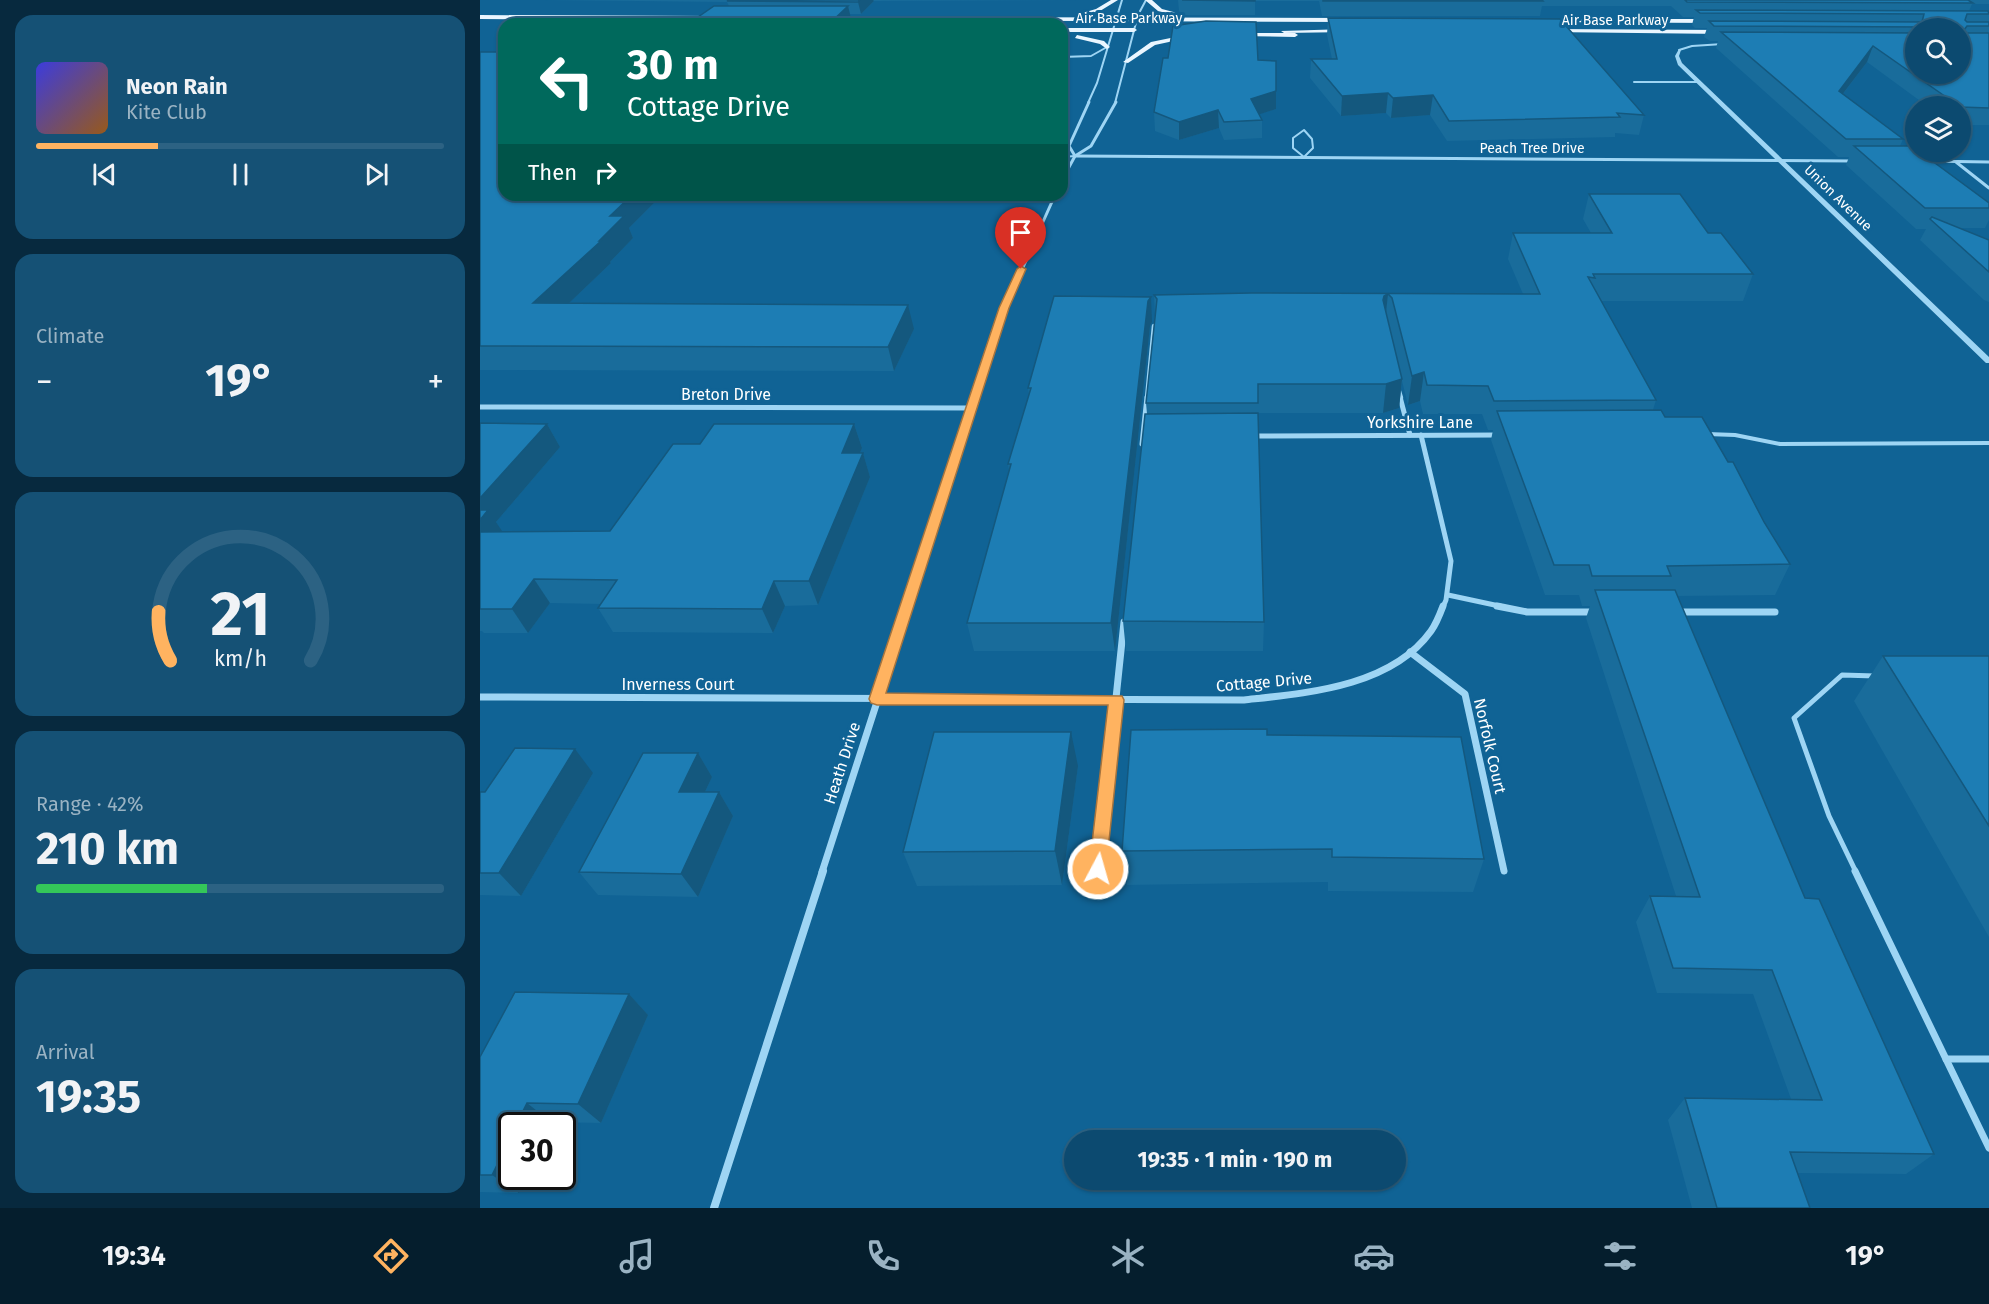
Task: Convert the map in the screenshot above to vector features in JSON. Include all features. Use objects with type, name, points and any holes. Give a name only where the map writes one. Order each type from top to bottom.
[{"type":"main road","points":[[1025,18],[1086,13],[1107,6],[1115,0]]},
{"type":"main road","points":[[1147,0],[1154,7],[1169,13],[1288,20]]},
{"type":"main road","points":[[480,17],[728,18]]},
{"type":"main road","name":"Air Base Parkway","points":[[1068,20],[1359,20]]},
{"type":"main road","name":"Air Base Parkway","points":[[1534,21],[1724,21]]},
{"type":"main road","name":"Air Base Parkway","points":[[1068,30],[1138,30]]},
{"type":"main road","name":"Air Base Parkway","points":[[1125,62],[1154,43],[1197,33],[1172,30]]},
{"type":"main road","name":"Air Base Parkway","points":[[1541,31],[1737,32]]},
{"type":"main road","points":[[1230,33],[1355,32]]},
{"type":"main road","points":[[1068,37],[1095,40],[1107,47]]},
{"type":"street","points":[[1075,156],[1070,146],[1089,104],[1122,0]]},
{"type":"street","points":[[1068,169],[1075,156],[1091,146],[1110,114],[1118,94],[1125,62],[1138,30],[1137,20],[1147,0]]},
{"type":"street","points":[[1679,50],[1692,46],[1730,44]]},
{"type":"street","points":[[1068,57],[1091,56],[1107,47]]},
{"type":"street","name":"Union Avenue","points":[[1679,50],[1677,56],[1680,64],[1989,361]]},
{"type":"street","name":"Peach Tree Drive","points":[[1075,156],[1863,161]]},
{"type":"street","points":[[1955,162],[1989,188]]},
{"type":"street","points":[[1971,162],[1989,162]]},
{"type":"street","name":"Heath Drive","points":[[714,1208],[1004,308],[1052,201]]},
{"type":"street","points":[[1142,448],[1154,326]]},
{"type":"street","points":[[1396,379],[1410,435]]},
{"type":"street","name":"Breton Drive","points":[[480,407],[972,408]]},
{"type":"street","name":"Cottage Drive","points":[[877,699],[1244,700],[1304,694],[1351,684],[1398,662],[1428,637],[1445,610],[1452,581],[1451,561],[1421,435]]},
{"type":"street","name":"Yorkshire Lane","points":[[1249,436],[1504,435]]},
{"type":"street","points":[[1143,437],[1155,437]]},
{"type":"street","points":[[1448,595],[1527,612],[1598,612]]},
{"type":"street","points":[[1098,869],[1125,612]]},
{"type":"street","points":[[1668,612],[1775,612]]},
{"type":"street","name":"Norfolk Court","points":[[1410,652],[1465,694],[1504,871]]},
{"type":"street","name":"Inverness Court","points":[[480,697],[877,699]]},
{"type":"lane","points":[[1634,82],[1699,82]]},
{"type":"lane","points":[[1304,130],[1312,139],[1313,148],[1304,157],[1293,148],[1293,138],[1304,130]]},
{"type":"lane","points":[[1068,157],[1075,156]]},
{"type":"lane","points":[[1698,434],[1735,435],[1780,444],[1989,443]]},
{"type":"lane","points":[[1887,676],[1842,675],[1794,718],[1829,816],[1989,1148]]},
{"type":"lane","points":[[1946,1059],[1989,1059]]},
{"type":"building","points":[[860,0],[858,2],[727,1]]},
{"type":"building","points":[[1182,0],[1255,0],[1255,1]]},
{"type":"building","points":[[1542,0],[1543,1],[1323,1]]},
{"type":"building","points":[[1685,0],[1968,0],[1973,3],[1687,2]]},
{"type":"building","points":[[714,6],[848,6],[835,18],[697,18]]},
{"type":"building","points":[[1696,10],[1988,11],[1989,14],[1967,14],[1966,18],[1923,18],[1924,14],[1700,13]]},
{"type":"building","points":[[1328,18],[1560,19],[1644,115],[1617,113],[1620,117],[1449,121],[1433,95],[1393,98],[1388,93],[1342,96],[1311,59],[1337,59]]},
{"type":"building","points":[[1206,21],[1256,22],[1258,60],[1276,61],[1276,91],[1251,99],[1262,120],[1224,122],[1218,110],[1179,122],[1154,112],[1163,58],[1168,58],[1173,26]]},
{"type":"building","points":[[1709,21],[1905,22],[1905,27],[1714,26]]},
{"type":"building","points":[[1971,22],[1989,22],[1989,26],[1971,26]]},
{"type":"building","points":[[1721,32],[1905,33],[1905,68],[1873,46],[1839,91],[1903,139],[1846,139]]},
{"type":"building","points":[[1971,33],[1989,33],[1989,108],[1971,107],[1971,96],[1945,96],[1927,84],[1971,84]]},
{"type":"building","points":[[480,52],[498,52],[498,201],[626,201],[610,216],[624,216],[599,241],[601,241],[533,303],[908,305],[888,347],[480,346]]},
{"type":"building","points":[[1854,146],[1905,146],[1905,162],[1934,162],[1989,203],[1989,208],[1925,208]]},
{"type":"building","points":[[1589,194],[1680,194],[1708,233],[1721,233],[1753,274],[1593,274],[1595,278],[1588,277],[1656,400],[1494,401],[1488,386],[1427,385],[1424,372],[1412,376],[1392,298],[1388,294],[1383,300],[1402,379],[1386,384],[1258,384],[1258,403],[1146,403],[1157,299],[1154,295],[1251,293],[1540,294],[1513,233],[1612,233]]},
{"type":"building","points":[[1932,217],[1989,240],[1989,272],[1930,219]]},
{"type":"building","points":[[1054,296],[1151,297],[1148,301],[1111,623],[967,623],[1011,464],[1008,464],[1031,388],[1028,388]]},
{"type":"building","points":[[1661,410],[1665,417],[1702,417],[1728,462],[1733,462],[1764,522],[1790,564],[1667,566],[1671,576],[1592,576],[1589,565],[1554,565],[1497,411]]},
{"type":"building","points":[[1258,413],[1264,622],[1123,621],[1145,414]]},
{"type":"building","points":[[480,423],[547,424],[480,498]]},
{"type":"building","points":[[714,424],[854,424],[842,453],[863,453],[809,581],[774,581],[762,609],[598,608],[617,580],[534,579],[512,609],[480,609],[480,532],[610,531],[673,444],[700,444]]},
{"type":"building","points":[[480,510],[488,510],[480,520]]},
{"type":"building","points":[[1595,590],[1675,590],[1805,898],[1819,899],[1934,1154],[1790,1152],[1810,1208],[1717,1208],[1685,1098],[1822,1100],[1772,970],[1673,968],[1650,896],[1700,897]]},
{"type":"building","points":[[1883,656],[1989,656],[1989,826]]},
{"type":"building","points":[[1267,729],[1267,735],[1461,737],[1484,859],[1332,857],[1332,849],[1122,851],[1131,730]]},
{"type":"building","points":[[934,732],[1071,732],[1055,851],[903,852]]},
{"type":"building","points":[[515,748],[575,749],[499,873],[480,873],[480,792],[485,792]]},
{"type":"building","points":[[643,753],[698,753],[679,792],[719,792],[681,874],[579,872]]},
{"type":"building","points":[[515,992],[629,994],[578,1104],[527,1103],[522,1112],[498,1112],[498,1163],[492,1175],[480,1175],[480,1057]]},
{"type":"route","points":[[1021,269],[1004,308],[877,699],[1116,700],[1098,869]]}]
